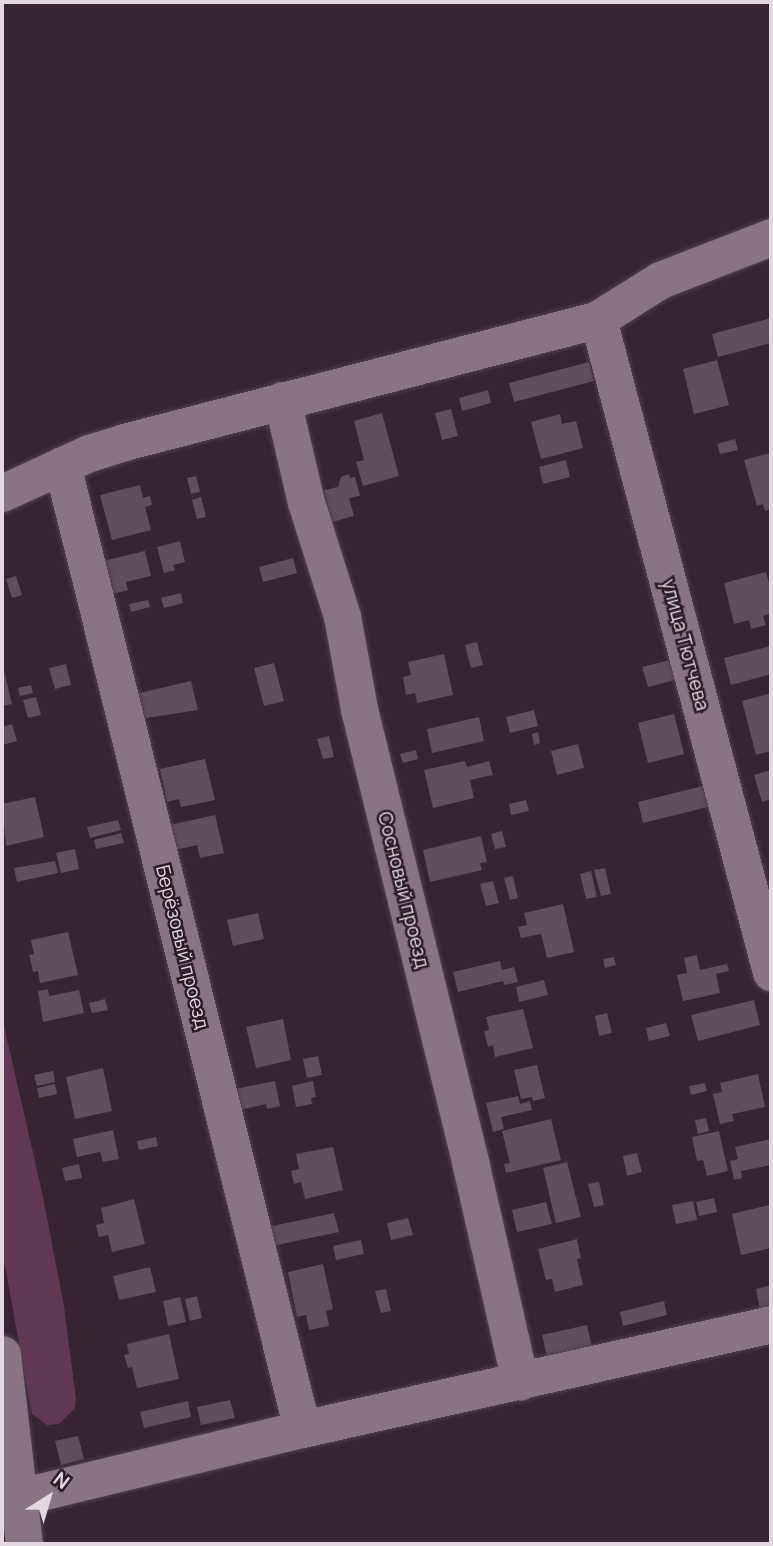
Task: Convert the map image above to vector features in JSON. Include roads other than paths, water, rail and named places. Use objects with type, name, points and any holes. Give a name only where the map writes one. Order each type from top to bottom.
[{"type":"street","points":[[2,493],[62,465],[124,442],[598,318],[660,280],[771,237]]},
{"type":"street","name":"улица Тютчева","points":[[598,318],[771,972]]},
{"type":"street","name":"Сосновый проезд","points":[[282,400],[306,502],[342,616],[359,709],[471,1166],[520,1382]]},
{"type":"street","name":"Берёзовый проезд","points":[[62,465],[302,1429]]},
{"type":"street","points":[[20,1497],[302,1429],[771,1324]]},
{"type":"street","points":[[2,1354],[7,1426],[20,1497],[24,1544]]}]
